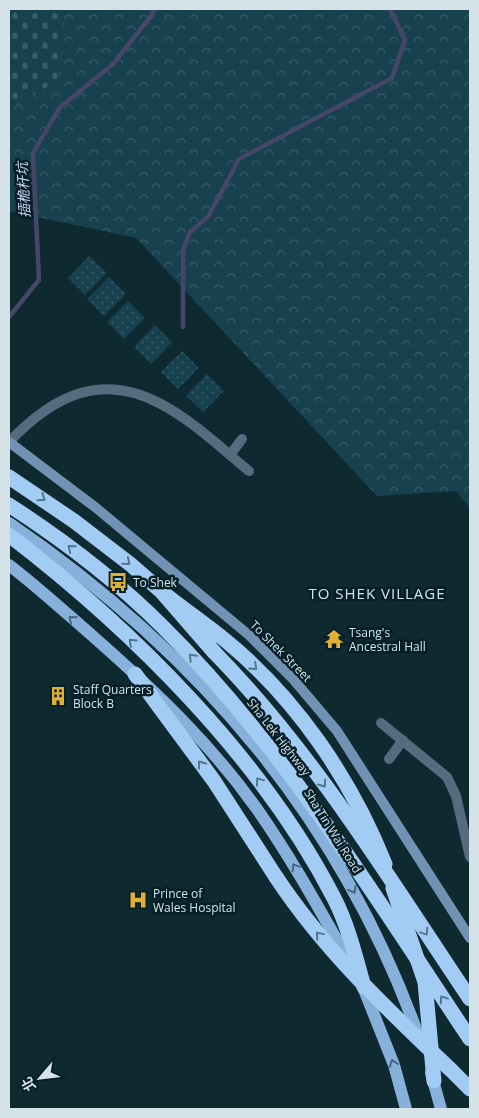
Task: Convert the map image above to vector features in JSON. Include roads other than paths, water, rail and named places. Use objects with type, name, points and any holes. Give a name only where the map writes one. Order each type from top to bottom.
[{"type":"highway","name":"Sha Lek Highway","points":[[9,477],[74,521],[161,591],[177,612],[257,698],[301,754],[361,837],[470,999]]},
{"type":"highway","name":"Sha Lek Highway","points":[[9,505],[62,541],[145,610],[199,665],[235,706],[309,801],[470,1039]]},
{"type":"highway","points":[[9,535],[49,567],[166,674],[216,727],[273,799],[335,900],[366,991]]},
{"type":"highway","points":[[161,591],[225,640],[273,686],[306,724],[326,753],[371,832],[391,880],[425,982],[434,1081]]},
{"type":"highway","points":[[135,674],[224,795],[276,877],[310,924],[345,967],[470,1089]]},
{"type":"main road","name":"Sha Tin Wai Road","points":[[9,522],[146,630],[208,691],[262,753],[309,818],[354,892],[398,985],[434,1081],[442,1109]]},
{"type":"main road","points":[[9,566],[31,582],[187,723],[256,808],[312,895],[366,991],[394,1065],[406,1109]]},
{"type":"street","points":[[9,442],[27,423],[52,404],[78,393],[109,390],[140,395],[162,404],[249,470]]},
{"type":"street","points":[[230,455],[242,439]]},
{"type":"street","name":"To Shek Street","points":[[9,442],[95,507],[250,636],[293,679],[337,731],[470,938]]},
{"type":"street","points":[[381,723],[443,772],[450,781],[470,857]]},
{"type":"street","points":[[389,759],[403,740]]},
{"type":"waterway","name":"插桅杆坑","points":[[9,317],[39,280],[33,153],[60,107],[112,65],[152,15],[154,9]]},
{"type":"waterway","points":[[183,327],[183,250],[190,232],[208,217],[239,159],[392,78],[405,40],[390,9]]},
{"type":"place","name":"To Shek","points":[[118,582]]},
{"type":"place","name":"Tsang's Ancestral Hall","points":[[334,639]]},
{"type":"place","name":"Staff Quarters Block B","points":[[58,696]]},
{"type":"place","name":"Prince of Wales Hospital","points":[[138,900]]},
{"type":"district","name":"TO SHEK VILLAGE","points":[[377,593]]}]
